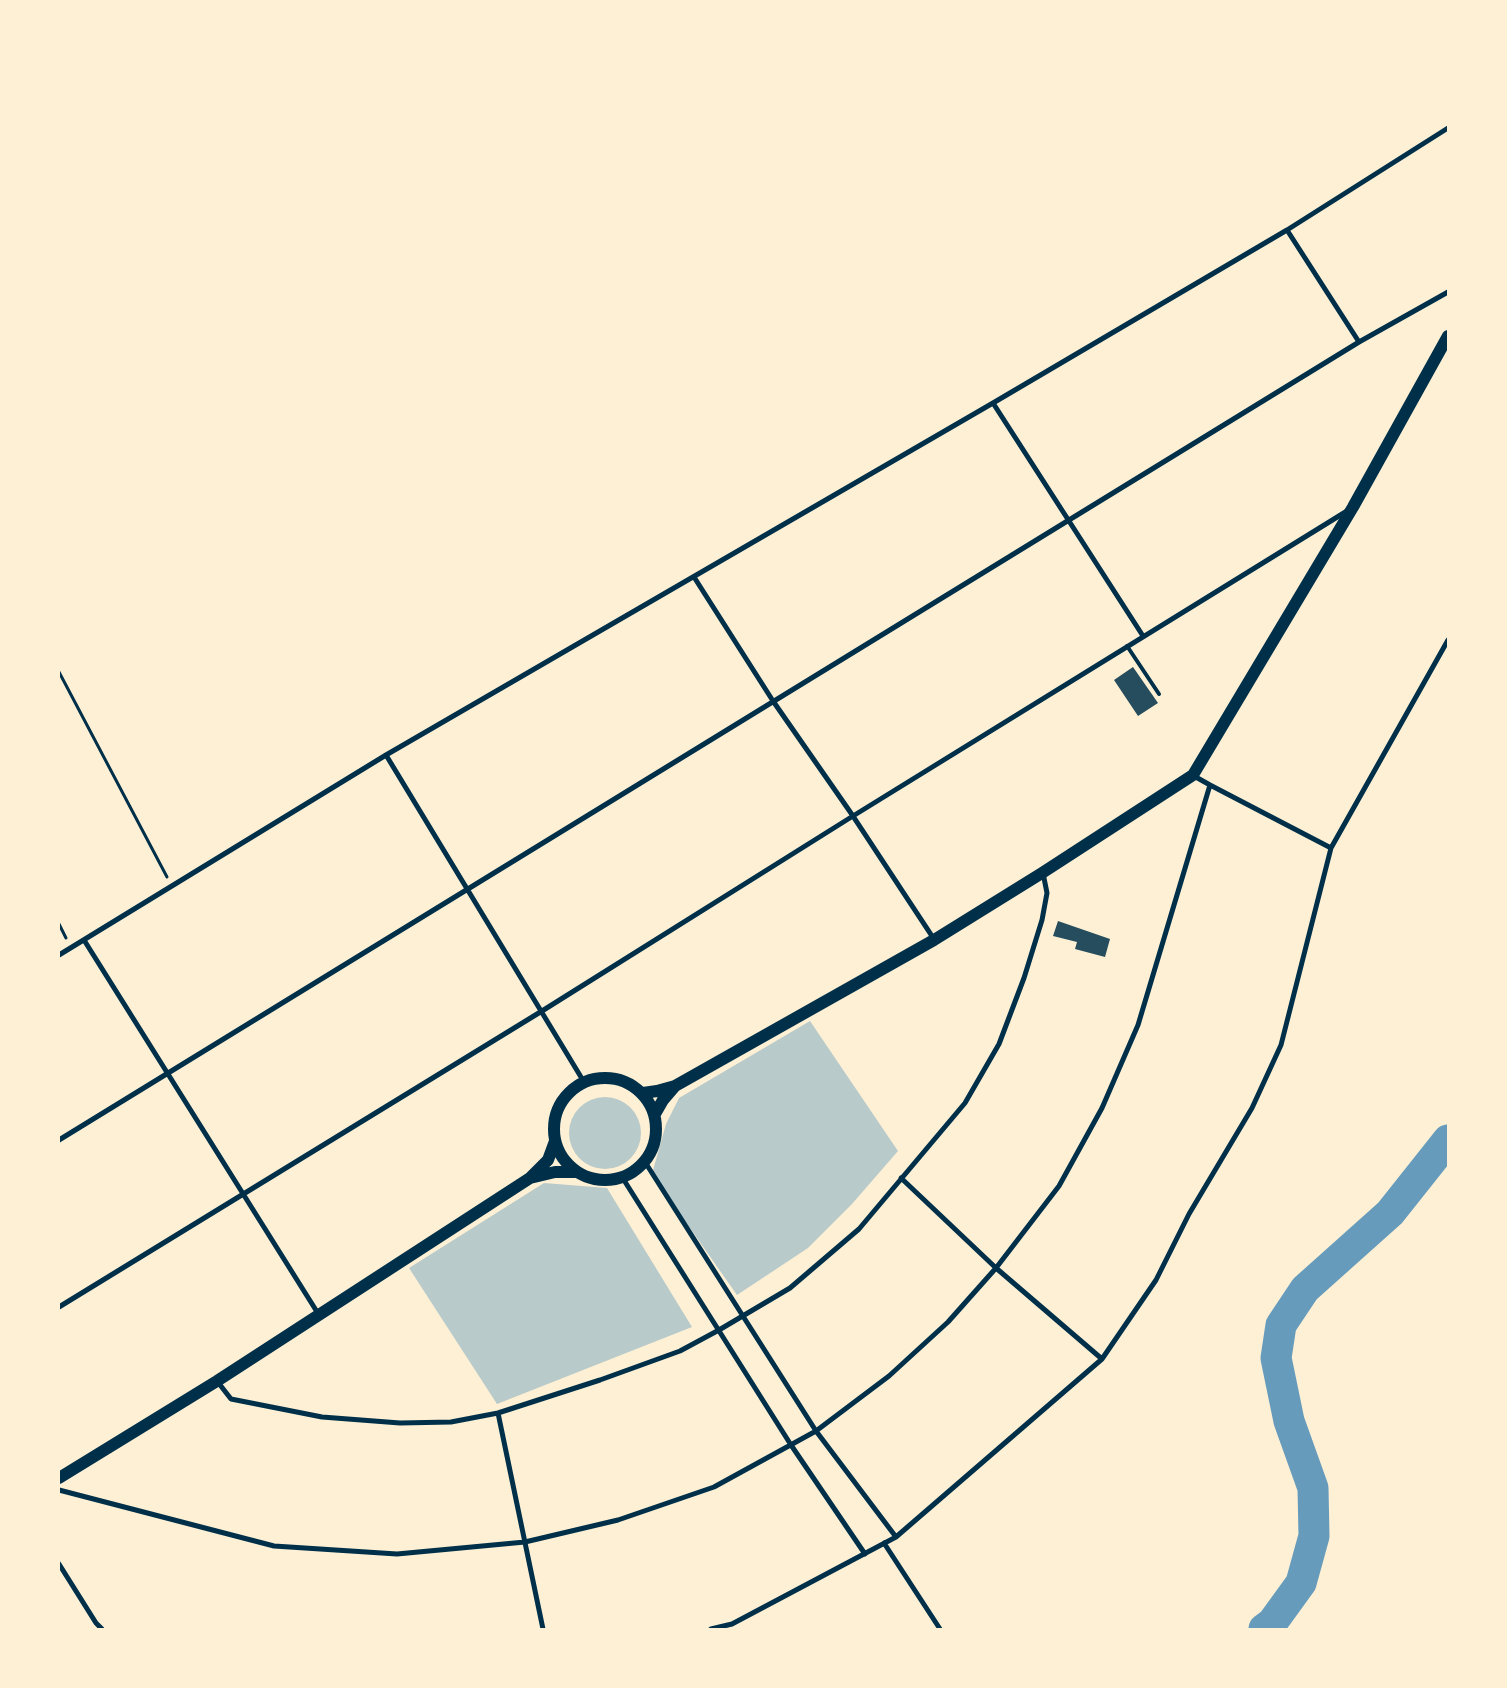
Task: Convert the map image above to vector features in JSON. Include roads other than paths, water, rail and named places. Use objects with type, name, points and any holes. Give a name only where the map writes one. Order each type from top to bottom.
[{"type":"main road","points":[[642,1093],[676,1086],[934,940],[1042,873],[1193,775],[1353,507],[1448,336]]},
{"type":"main road","points":[[599,1078],[615,1078],[630,1084],[642,1093],[650,1103],[655,1114],[657,1131],[654,1147],[645,1162],[634,1171],[622,1177],[607,1180],[591,1178],[577,1172],[563,1159],[555,1142],[554,1124],[559,1107],[569,1092],[584,1082],[599,1078]]},
{"type":"main road","points":[[655,1114],[662,1100],[676,1086]]},
{"type":"main road","points":[[59,1478],[217,1381],[530,1178],[548,1160],[555,1142]]},
{"type":"main road","points":[[530,1178],[555,1172],[577,1172]]},
{"type":"street","points":[[59,955],[386,755],[1287,230],[1448,128]]},
{"type":"street","points":[[1287,230],[1359,342]]},
{"type":"street","points":[[59,1140],[1359,342],[1448,292]]},
{"type":"street","points":[[993,403],[1143,636]]},
{"type":"street","points":[[59,1307],[1353,507]]},
{"type":"street","points":[[694,577],[773,701],[934,940]]},
{"type":"street","points":[[711,1629],[732,1624],[896,1537],[1102,1359],[1156,1280],[1189,1214],[1256,1099],[1281,1045],[1331,848],[1448,640]]},
{"type":"street","points":[[386,755],[584,1082]]},
{"type":"street","points":[[1193,775],[1331,848]]},
{"type":"street","points":[[59,1490],[274,1546],[397,1554],[525,1542],[618,1520],[714,1487],[816,1431],[889,1376],[948,1322],[996,1268],[1059,1186],[1102,1108],[1138,1026],[1210,785]]},
{"type":"street","points":[[217,1381],[231,1399],[322,1417],[400,1423],[451,1422],[498,1413],[600,1380],[671,1354],[719,1330],[790,1288],[859,1229],[965,1103],[999,1044],[1024,978],[1042,920],[1046,893],[1042,873]]},
{"type":"street","points":[[84,940],[319,1315]]},
{"type":"street","points":[[645,1162],[741,1316],[816,1431],[896,1537]]},
{"type":"street","points":[[622,1177],[791,1445],[865,1554]]},
{"type":"street","points":[[901,1178],[996,1268],[1102,1359]]},
{"type":"street","points":[[498,1413],[543,1629]]},
{"type":"street","points":[[884,1543],[940,1629]]},
{"type":"street","points":[[59,1564],[102,1629]]},
{"type":"lane","points":[[1127,646],[1159,694]]},
{"type":"waterway","points":[[1264,1629],[1272,1623],[1301,1583],[1314,1536],[1313,1488],[1289,1421],[1276,1358],[1281,1325],[1305,1289],[1390,1213],[1448,1140]]}]
